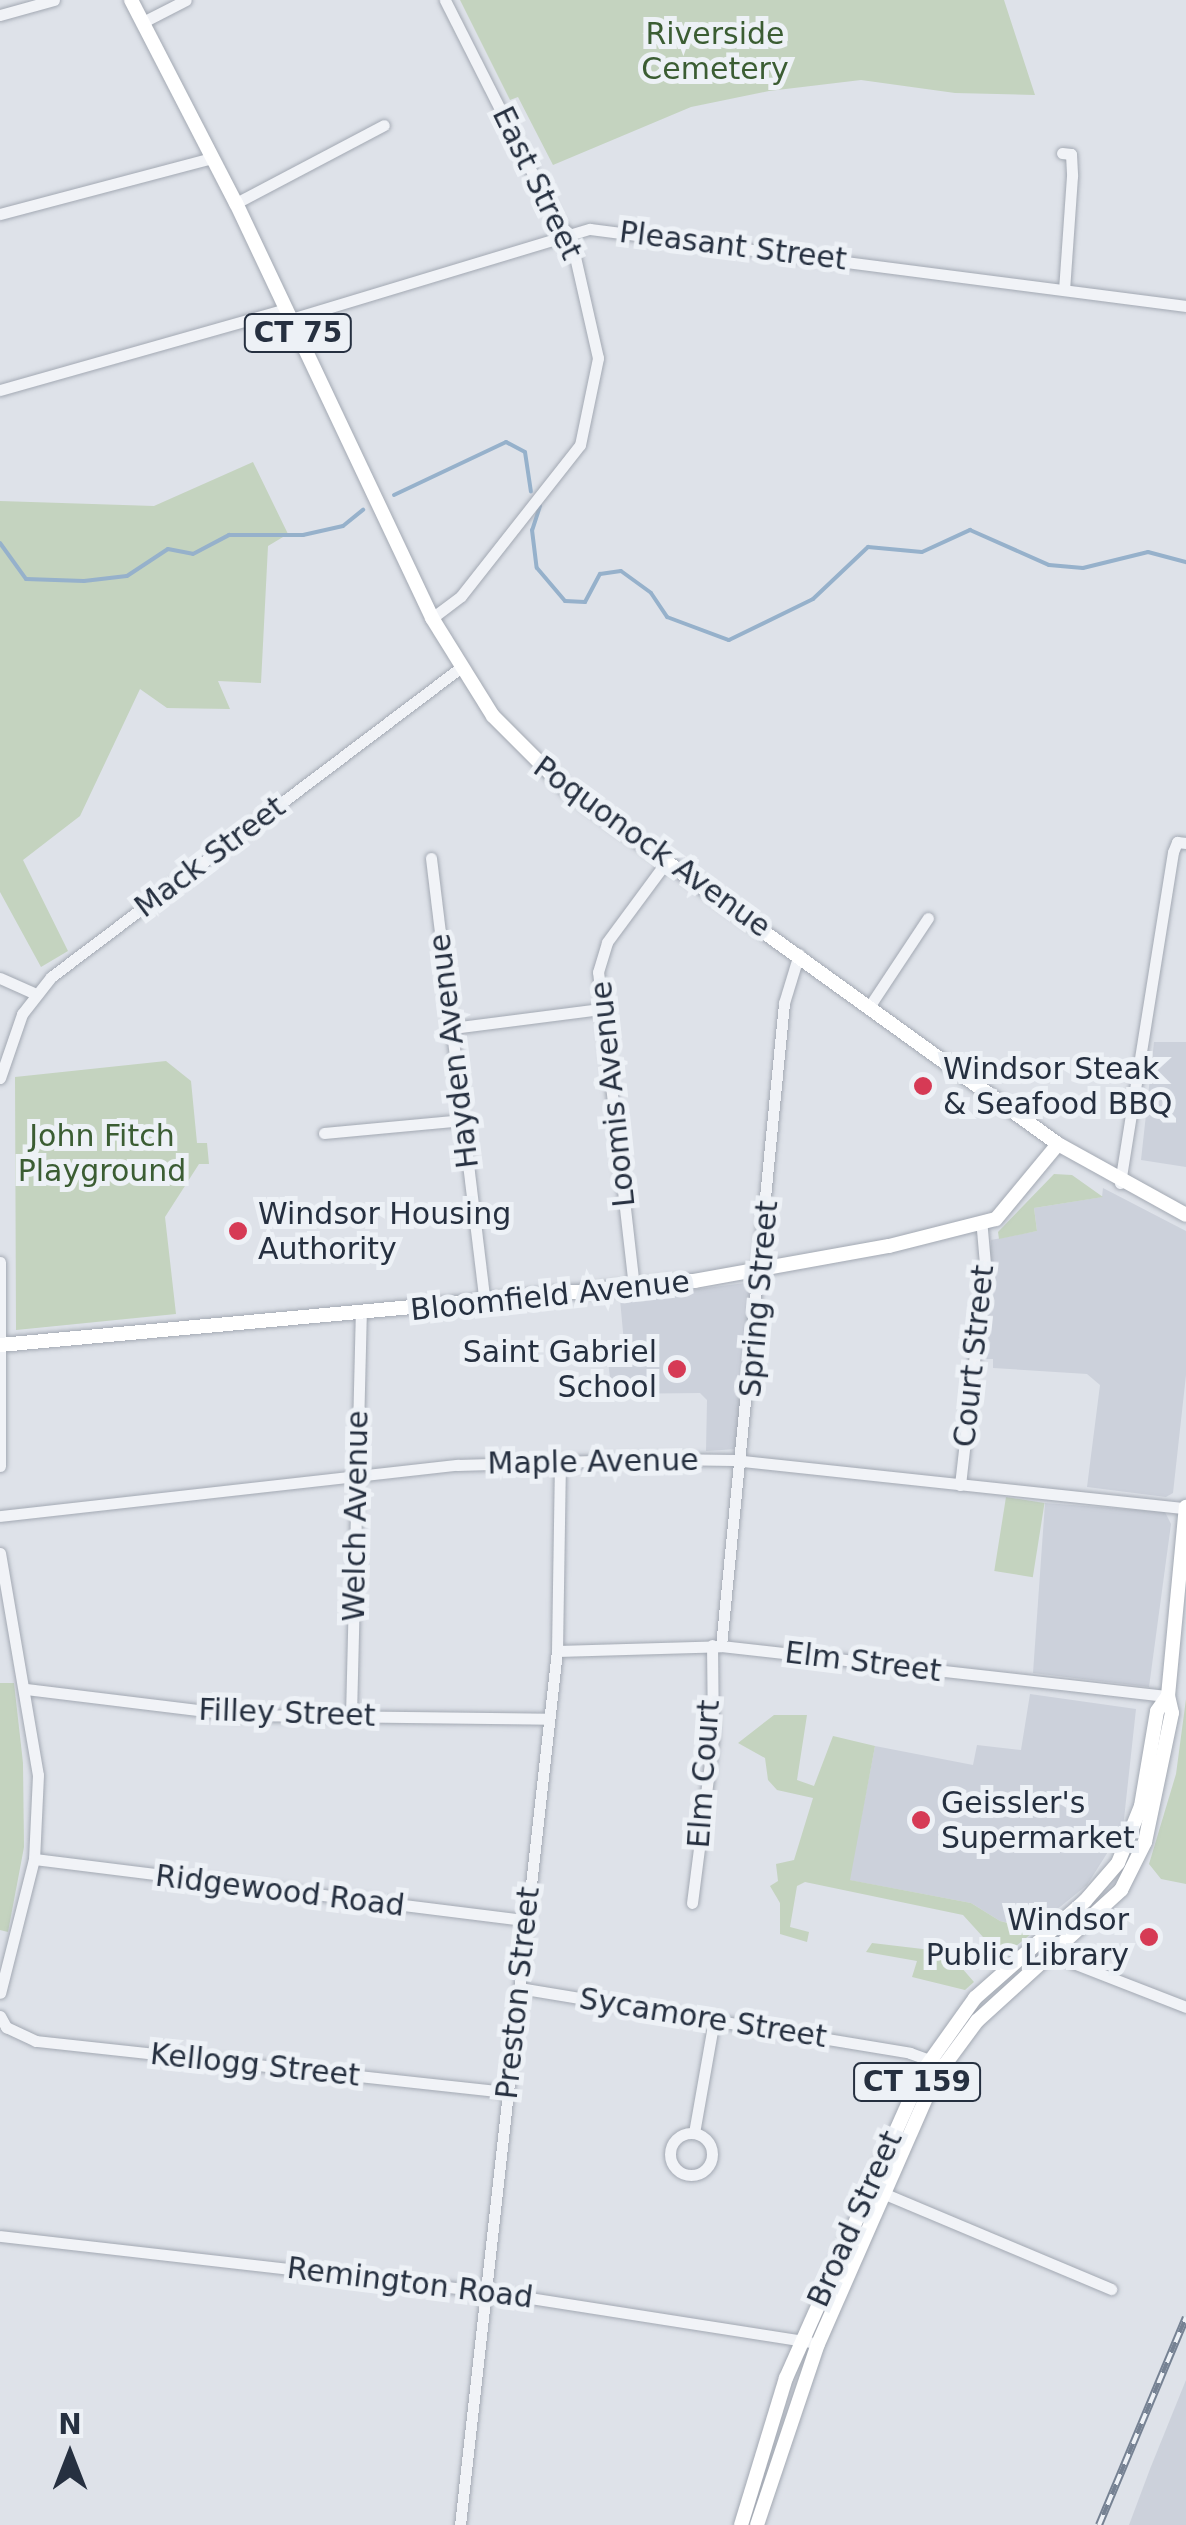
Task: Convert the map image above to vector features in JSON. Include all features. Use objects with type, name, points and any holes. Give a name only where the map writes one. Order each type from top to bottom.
[{"type":"main road","name":"Poquonock Avenue","points":[[131,0],[236,203],[432,618],[460,668],[528,755],[667,861],[870,1004],[1058,1144],[1120,1183],[1186,1215]]},
{"type":"main road","name":"Bloomfield Avenue","points":[[1,1345],[485,1303],[762,1270],[982,1227],[1016,1204],[1058,1144]]},
{"type":"main road","name":"Broad Street","points":[[936,2063],[1111,1901],[1144,1821],[1157,1711],[1168,1696],[1186,1507]]},
{"type":"main road","name":"Broad Street","points":[[742,2525],[762,2447],[936,2063],[975,1998],[1125,1866]]},
{"type":"main road","name":"Broad Street","points":[[758,2525],[810,2342]]},
{"type":"street","points":[[0,15],[54,0]]},
{"type":"street","points":[[142,22],[186,0]]},
{"type":"street","name":"East Street","points":[[432,618],[461,596],[567,463],[586,428],[598,358],[570,234],[556,222],[446,0]]},
{"type":"street","points":[[236,203],[384,125]]},
{"type":"street","points":[[1062,153],[1072,154],[1064,289]]},
{"type":"street","points":[[0,214],[212,158]]},
{"type":"street","name":"Pleasant Street","points":[[0,390],[570,234],[610,230],[1186,306]]},
{"type":"street","name":"Mack Street","points":[[0,1078],[11,1036],[36,994],[69,963],[460,668]]},
{"type":"street","points":[[1120,1183],[1181,842]]},
{"type":"street","name":"Hayden Avenue","points":[[431,858],[485,1303]]},
{"type":"street","name":"Loomis Avenue","points":[[634,1288],[598,972],[607,942],[667,861]]},
{"type":"street","points":[[870,1004],[928,918]]},
{"type":"street","name":"Spring Street","points":[[717,1645],[743,1461],[784,1004],[799,954]]},
{"type":"street","points":[[0,978],[36,994]]},
{"type":"street","points":[[452,1028],[601,1009]]},
{"type":"street","points":[[324,1134],[462,1120]]},
{"type":"street","name":"Court Street","points":[[960,1485],[986,1264],[982,1227]]},
{"type":"street","points":[[0,1262],[0,1466]]},
{"type":"street","name":"Welch Avenue","points":[[351,1716],[362,1315]]},
{"type":"street","name":"Maple Avenue","points":[[0,1516],[358,1476],[560,1460],[743,1461],[1186,1507]]},
{"type":"street","name":"Preston Street","points":[[460,2525],[556,1652],[560,1460]]},
{"type":"street","points":[[0,1553],[38,1775],[34,1859],[0,1994]]},
{"type":"street","name":"Elm Street","points":[[556,1652],[717,1645],[1168,1696]]},
{"type":"street","name":"Elm Court","points":[[692,1903],[713,1738],[717,1645]]},
{"type":"street","name":"Filley Street","points":[[26,1689],[219,1713],[549,1719]]},
{"type":"street","name":"Ridgewood Road","points":[[34,1859],[526,1920]]},
{"type":"street","points":[[1047,1933],[1056,1949],[1073,1964],[1186,2006]]},
{"type":"street","name":"Sycamore Street","points":[[518,1988],[714,2018],[936,2063]]},
{"type":"street","points":[[694,2134],[714,2018]]},
{"type":"street","name":"Kellogg Street","points":[[3,2022],[36,2041],[507,2092]]},
{"type":"street","points":[[876,2191],[1111,2289]]},
{"type":"street","name":"Remington Road","points":[[0,2236],[485,2290],[810,2342]]},
{"type":"shaded area","points":[[1154,1042],[1186,1042],[1186,1167],[1141,1160]]},
{"type":"shaded area","points":[[1103,1188],[1186,1231],[1186,1375],[1173,1493],[1166,1497],[1087,1487],[1100,1385],[1087,1374],[993,1368],[993,1359],[980,1359],[991,1240],[1037,1231],[1034,1208],[1102,1197]]},
{"type":"shaded area","name":"Saint Gabriel School","points":[[745,1283],[752,1286],[737,1449],[706,1451],[707,1400],[700,1393],[612,1394],[606,1345],[624,1343],[620,1299]]},
{"type":"shaded area","points":[[1045,1503],[1165,1512],[1171,1524],[1149,1687],[1033,1673]]},
{"type":"shaded area","points":[[1030,1694],[1136,1709],[1123,1828],[1087,1885],[1034,1928],[1000,1921],[971,1903],[849,1880],[875,1746],[973,1765],[977,1745],[1021,1750]]},
{"type":"shaded area","points":[[1186,2380],[1186,2525],[1129,2525],[1150,2469]]},
{"type":"green space","name":"Riverside Cemetery","points":[[460,0],[1004,0],[1035,95],[955,93],[861,80],[769,91],[691,107],[553,165],[518,97],[510,100]]},
{"type":"green space","points":[[253,462],[288,534],[268,546],[261,683],[218,681],[230,709],[167,708],[140,689],[80,816],[23,860],[68,951],[41,967],[0,892],[0,501],[154,506]]},
{"type":"green space","name":"John Fitch Playground","points":[[166,1061],[191,1081],[197,1143],[207,1143],[209,1164],[199,1164],[165,1217],[176,1314],[16,1330],[15,1077]]},
{"type":"green space","points":[[1054,1174],[1072,1175],[1103,1197],[1034,1208],[1037,1231],[999,1239],[998,1232]]},
{"type":"green space","points":[[1006,1497],[1045,1503],[1033,1577],[994,1571]]},
{"type":"green space","points":[[0,1683],[14,1683],[23,1763],[24,1847],[8,1932],[0,1930]]},
{"type":"green space","points":[[1186,1699],[1186,1884],[1161,1879],[1149,1864],[1176,1774]]},
{"type":"green space","points":[[774,1715],[807,1715],[797,1780],[814,1786],[833,1736],[875,1746],[850,1880],[971,1903],[1000,1921],[1036,1930],[996,1962],[990,1957],[993,1948],[963,1915],[805,1882],[797,1886],[790,1927],[809,1932],[807,1942],[780,1934],[780,1903],[770,1886],[778,1881],[776,1864],[794,1860],[813,1798],[777,1790],[768,1780],[765,1758],[738,1743]]},
{"type":"green space","points":[[872,1943],[948,1952],[974,1982],[965,1990],[912,1977],[917,1961],[866,1952]]},
{"type":"waterway","points":[[394,495],[506,442],[525,452],[531,492]]},
{"type":"waterway","points":[[540,506],[532,530],[537,568],[565,601],[585,602],[600,574],[621,571],[651,593],[667,617],[729,640],[813,599],[868,547],[922,552],[970,530],[1049,565],[1083,568],[1148,552],[1186,562]]},
{"type":"waterway","points":[[0,543],[26,579],[84,581],[127,576],[168,549],[193,554],[229,535],[303,535],[343,526],[363,510]]},
{"type":"railway","points":[[1099,2525],[1186,2317]]},
{"type":"place","name":"Windsor Steak & Seafood BBQ","points":[[923,1086]]},
{"type":"place","name":"Windsor Housing Authority","points":[[238,1231]]},
{"type":"place","name":"Saint Gabriel School","points":[[677,1369]]},
{"type":"place","name":"Geissler's Supermarket","points":[[921,1820]]},
{"type":"place","name":"Windsor Public Library","points":[[1149,1937]]}]
